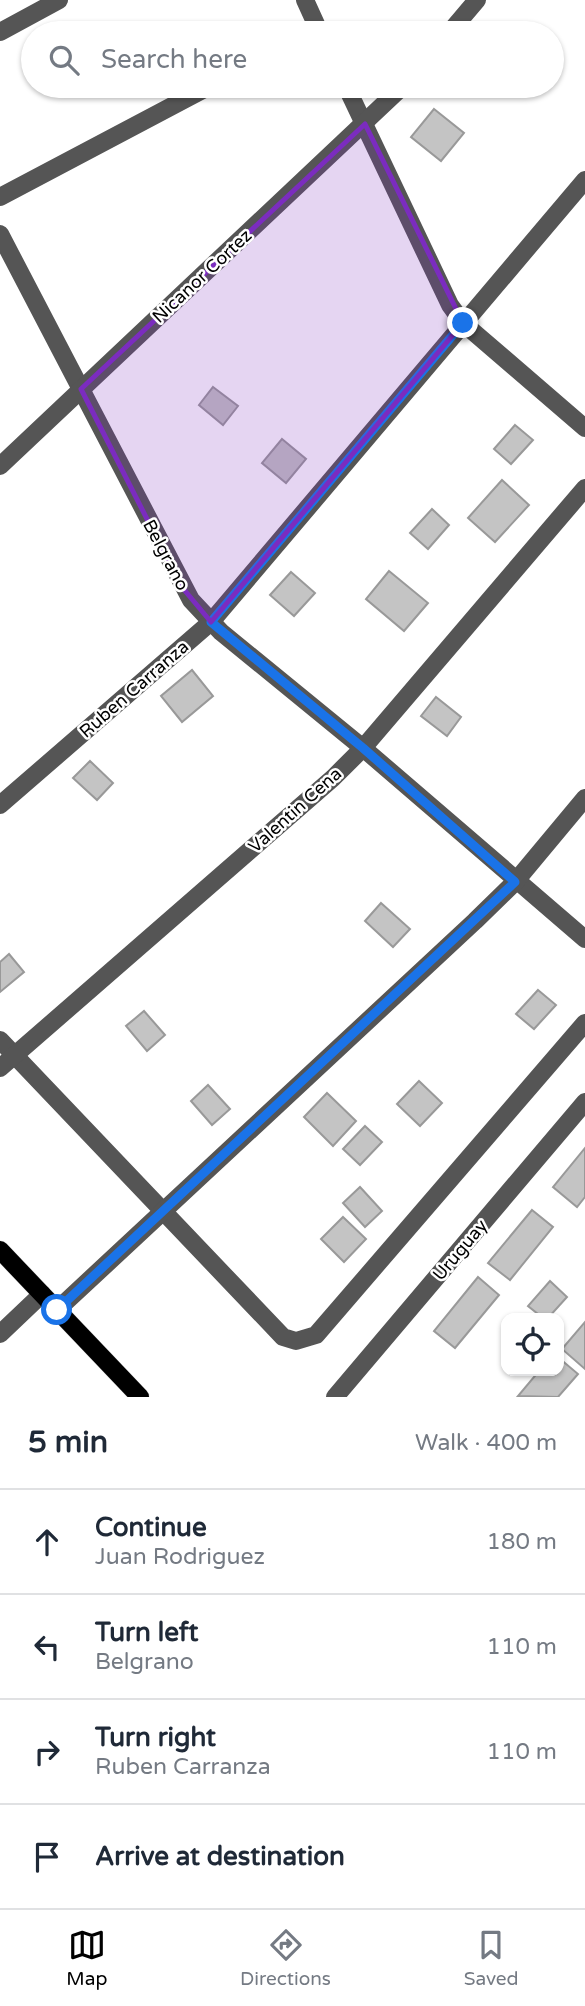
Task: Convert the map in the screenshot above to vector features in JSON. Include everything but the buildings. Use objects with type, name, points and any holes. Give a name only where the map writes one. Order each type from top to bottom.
[{"type":"main road","points":[[0,1250],[140,1397]]},
{"type":"street","points":[[0,32],[59,0]]},
{"type":"street","points":[[305,0],[315,21]]},
{"type":"street","points":[[459,21],[477,0]]},
{"type":"street","points":[[0,197],[187,98]]},
{"type":"street","points":[[352,98],[450,305],[463,323],[585,428]]},
{"type":"street","name":"Nicanor Cortez","points":[[0,466],[391,98]]},
{"type":"street","name":"Ruben Carranza","points":[[0,805],[211,622],[585,180]]},
{"type":"street","name":"Belgrano","points":[[0,234],[181,586],[211,622],[363,748],[515,882],[585,939]]},
{"type":"street","name":"Valentin Cena","points":[[0,1068],[297,810],[363,748],[585,488]]},
{"type":"street","points":[[57,1310],[515,882],[585,798]]},
{"type":"street","points":[[0,1040],[283,1337],[296,1341],[307,1340],[316,1335],[585,1023]]},
{"type":"street","name":"Uruguay","points":[[335,1397],[351,1390],[585,1102]]},
{"type":"street","points":[[0,1334],[42,1294]]},
{"type":"highlighted area","points":[[365,124],[463,323],[211,622],[181,586],[81,389]]},
{"type":"route","points":[[57,1310],[515,882],[363,748],[211,622],[463,323]]}]
